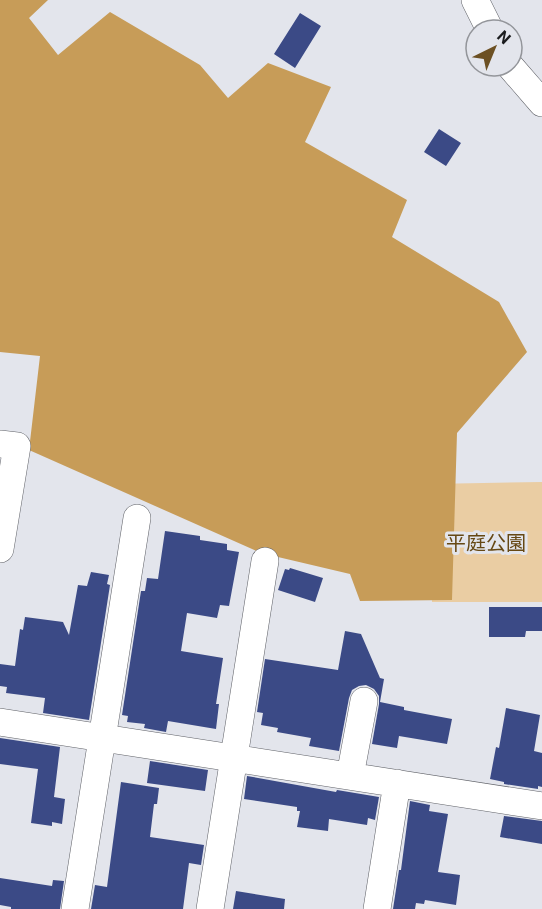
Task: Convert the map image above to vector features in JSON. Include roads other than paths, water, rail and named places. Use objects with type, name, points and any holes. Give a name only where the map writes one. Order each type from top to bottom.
[{"type":"street","points":[[475,0],[484,18]]},
{"type":"street","points":[[520,78],[542,104]]},
{"type":"street","points":[[0,444],[17,446],[0,549]]},
{"type":"street","points":[[75,909],[137,518]]},
{"type":"street","points":[[210,909],[266,561]]},
{"type":"street","points":[[350,776],[364,701]]},
{"type":"street","points":[[0,722],[542,806]]},
{"type":"street","points":[[377,909],[397,783]]},
{"type":"park label","name":"平庭公園","points":[[486,543]]}]
